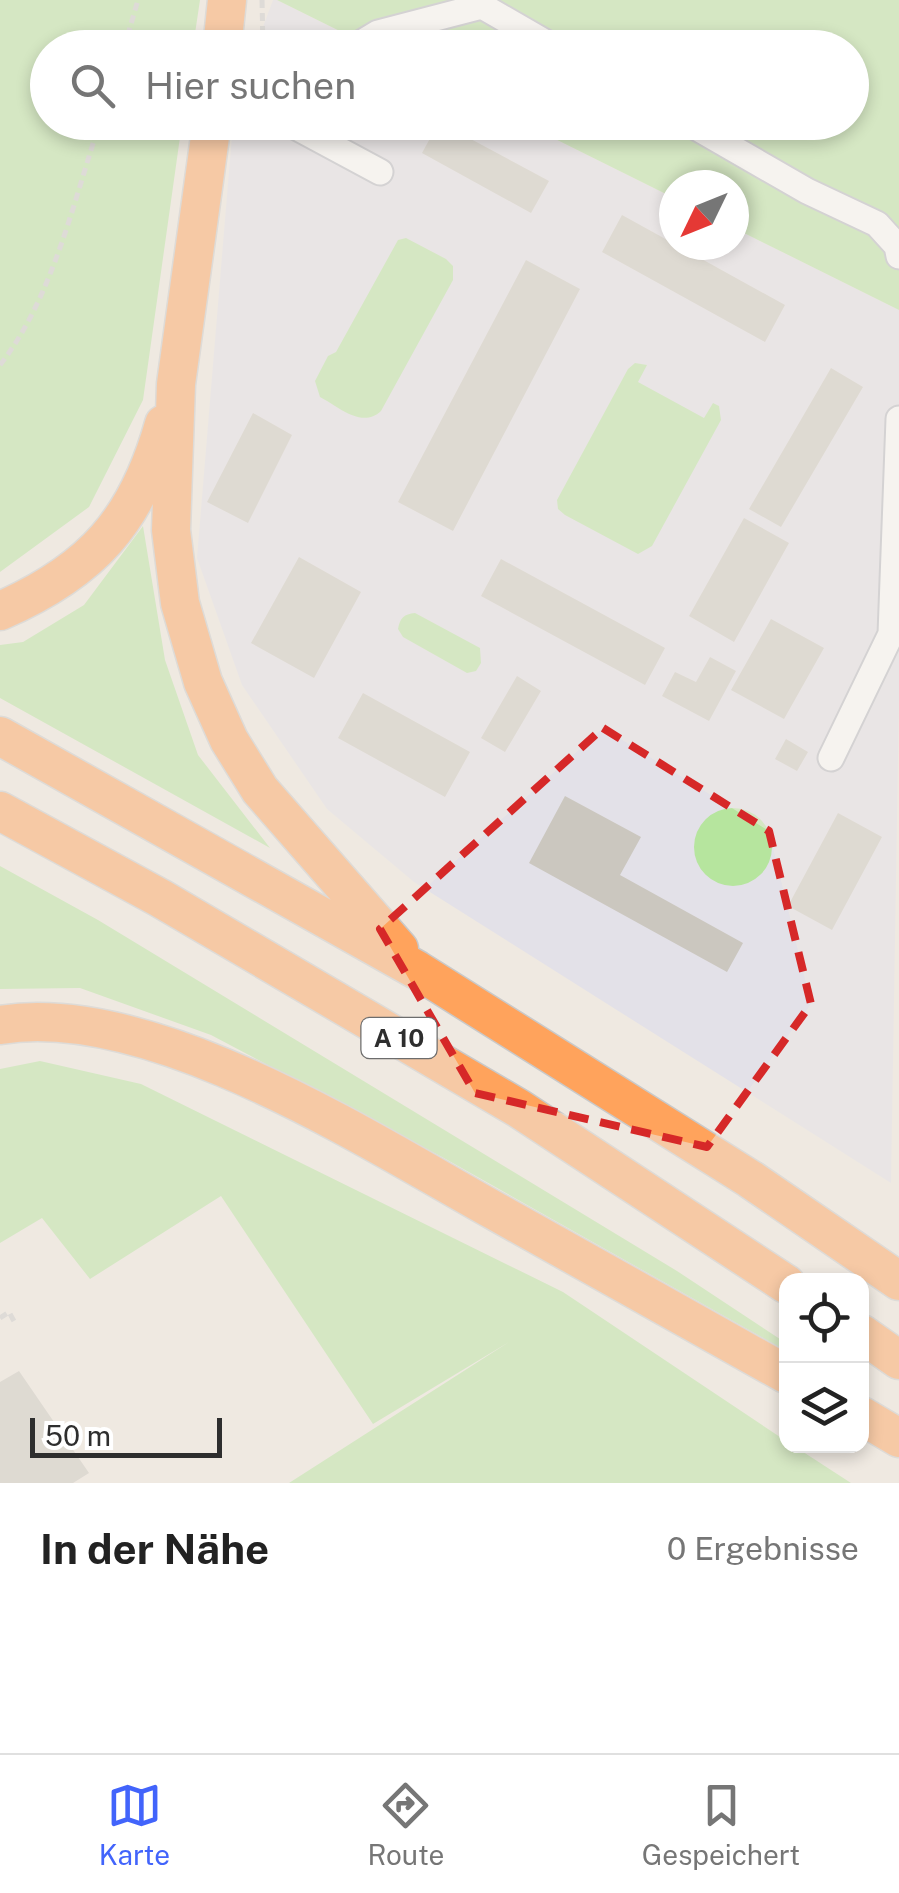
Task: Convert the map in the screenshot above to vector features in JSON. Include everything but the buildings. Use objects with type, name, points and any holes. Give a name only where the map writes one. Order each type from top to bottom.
[{"type":"highway","points":[[224,30],[228,0]]},
{"type":"highway","points":[[210,140],[176,384],[170,530],[180,603],[202,682],[229,740],[260,790],[417,970]]},
{"type":"highway","points":[[0,612],[50,588],[91,557],[124,520],[156,454],[176,384]]},
{"type":"highway","name":"A 10","points":[[0,736],[417,970],[734,1168],[899,1280]]},
{"type":"highway","name":"A 10","points":[[0,810],[160,898],[518,1108],[779,1279]]},
{"type":"highway","points":[[0,1025],[30,1020],[141,1036],[259,1083],[779,1370]]},
{"type":"highway","points":[[869,1339],[899,1360]]},
{"type":"highway","points":[[869,1420],[899,1438]]},
{"type":"lane","points":[[390,30],[482,6],[523,30]]},
{"type":"lane","points":[[320,140],[380,172]]},
{"type":"lane","points":[[718,140],[807,191],[877,224],[896,246],[899,256]]},
{"type":"lane","points":[[831,758],[891,634],[899,419]]},
{"type":"path","points":[[129,30],[138,0]]},
{"type":"path","points":[[262,0],[263,30]]},
{"type":"path","points":[[0,364],[23,335],[59,245],[94,140]]},
{"type":"path","points":[[0,1318],[9,1312],[15,1323]]},
{"type":"highlighted area","points":[[603,728],[769,831],[811,1004],[707,1147],[475,1093],[380,929]]},
{"type":"shaded area","points":[[273,0],[277,0],[338,30],[262,30]]},
{"type":"shaded area","points":[[232,140],[557,140],[659,191],[659,260],[749,260],[749,235],[899,310],[899,699],[891,1183],[414,882],[327,809],[242,685],[197,558]]},
{"type":"green space","points":[[0,0],[200,0],[196,30],[30,30],[30,140],[180,140],[143,400],[89,507],[0,572]]},
{"type":"green space","points":[[277,0],[899,0],[899,310],[749,235],[749,170],[659,170],[659,191],[557,140],[869,140],[869,30],[338,30]]},
{"type":"green space","points":[[406,238],[446,259],[453,266],[453,280],[381,411],[374,416],[358,417],[320,397],[315,381],[328,356],[336,352],[398,240]]},
{"type":"green space","points":[[635,363],[647,365],[638,382],[704,418],[713,403],[719,406],[721,420],[652,546],[638,554],[565,515],[558,509],[557,500],[628,369]]},
{"type":"green space","points":[[143,526],[165,660],[198,755],[270,848],[0,698],[0,645],[23,642],[84,605]]},
{"type":"green space","points":[[415,613],[480,648],[481,663],[476,671],[467,673],[403,637],[398,629],[400,622]]},
{"type":"green space","points":[[733,808],[761,819],[772,847],[761,875],[733,886],[705,875],[694,847],[705,819]]},
{"type":"green space","points":[[0,866],[98,920],[677,1271],[779,1338],[779,1347],[442,1157],[211,1035],[80,988],[0,989]]},
{"type":"green space","points":[[40,1061],[141,1084],[563,1292],[779,1436],[779,1453],[805,1453],[851,1483],[289,1483],[509,1342],[373,1424],[221,1196],[90,1279],[42,1218],[0,1243],[0,1069]]}]
